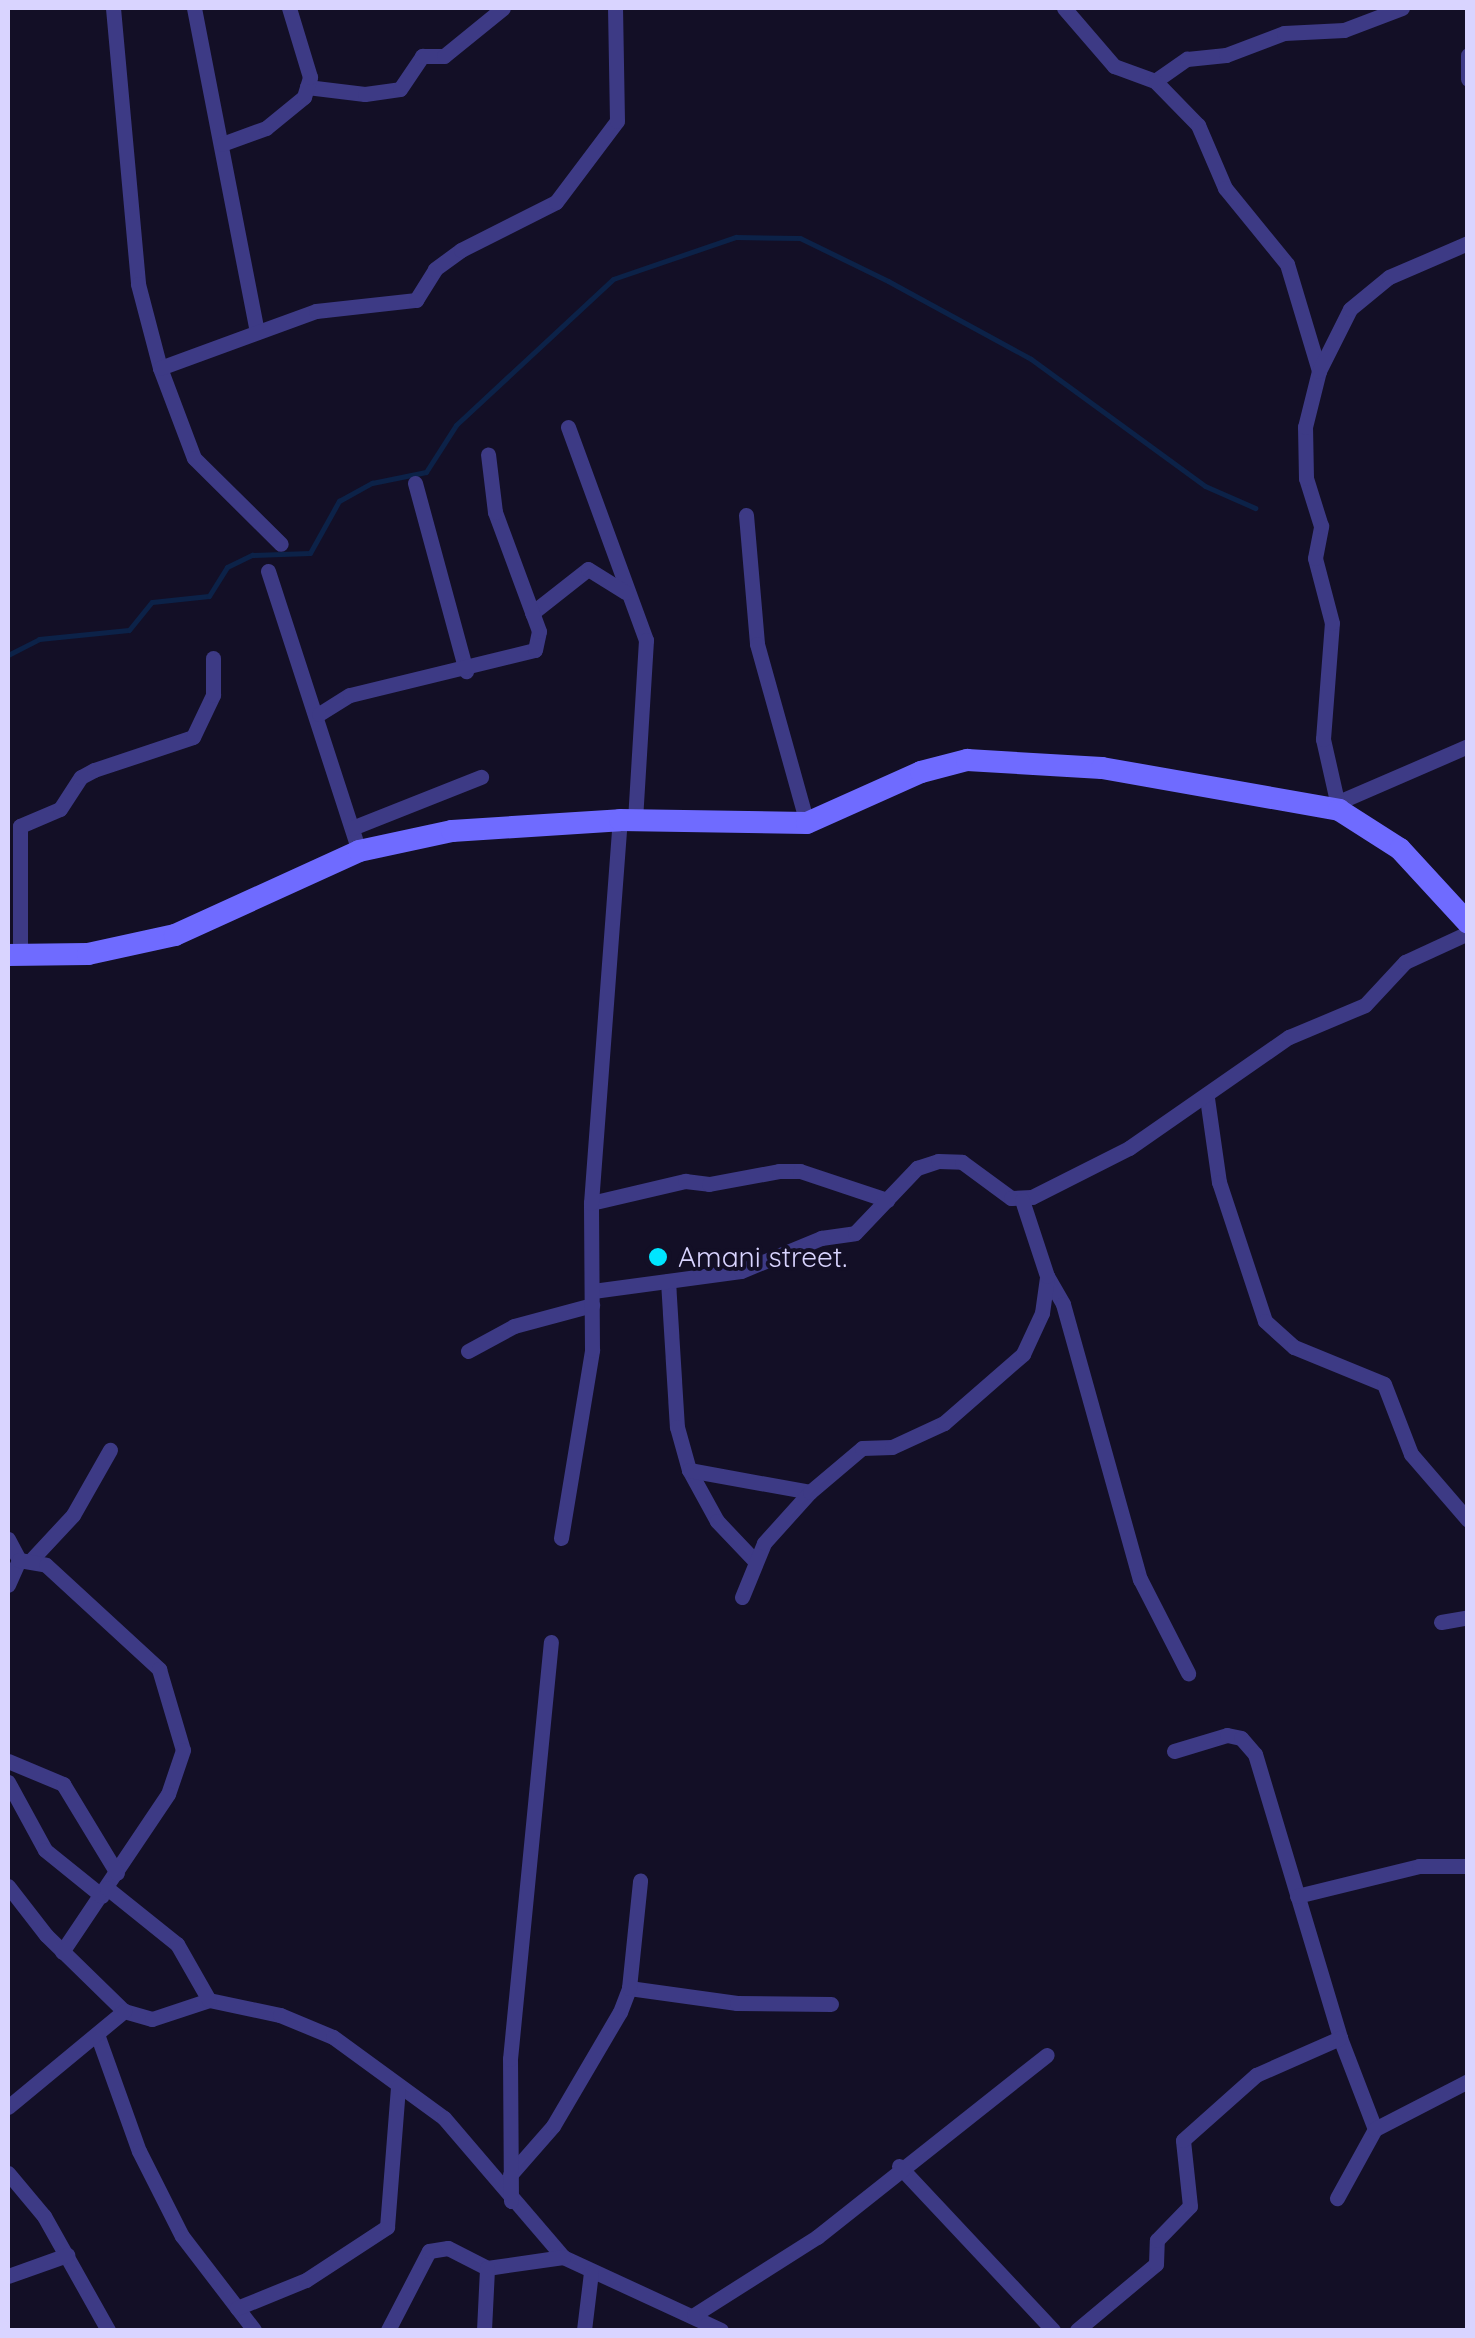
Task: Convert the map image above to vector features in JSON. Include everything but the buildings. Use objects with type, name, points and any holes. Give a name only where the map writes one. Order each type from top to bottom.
[{"type":"street","points":[[113,8],[138,284],[160,368],[194,458],[281,544]]},
{"type":"street","points":[[194,8],[257,332]]},
{"type":"street","points":[[222,144],[294,112],[307,87],[301,37],[288,8]]},
{"type":"street","points":[[307,87],[365,94],[400,89],[422,56],[444,56],[503,8]]},
{"type":"street","points":[[160,368],[316,311],[416,300],[435,270],[461,250],[556,202],[617,121],[616,8]]},
{"type":"street","points":[[1064,8],[1114,66],[1155,81],[1198,125],[1225,188],[1287,264],[1319,371]]},
{"type":"street","points":[[1155,81],[1187,60],[1226,55],[1284,33],[1344,30],[1402,8]]},
{"type":"street","points":[[1468,56],[1468,79]]},
{"type":"street","points":[[1340,805],[1322,739],[1332,623],[1315,558],[1321,526],[1304,454],[1319,371],[1350,308],[1388,277],[1468,243]]},
{"type":"street","points":[[561,1538],[592,1350],[590,1203],[647,658],[568,427]]},
{"type":"street","points":[[319,714],[350,695],[466,671],[535,650],[539,631],[495,512],[488,454]]},
{"type":"street","points":[[416,483],[466,671]]},
{"type":"street","points":[[746,515],[757,644],[806,823]]},
{"type":"street","points":[[532,614],[588,569],[627,594]]},
{"type":"street","points":[[268,571],[319,714],[359,851]]},
{"type":"street","points":[[212,658],[214,695],[193,738],[94,770],[81,777],[60,809],[20,826],[14,956],[88,954],[176,935],[359,851],[452,832],[627,821],[806,823],[921,772],[968,760],[1102,768],[1340,805],[1400,849],[1468,923]]},
{"type":"street","points":[[1340,805],[1468,746]]},
{"type":"street","points":[[352,828],[481,777]]},
{"type":"street","points":[[1022,1200],[1130,1148],[1207,1098],[1288,1037],[1364,1005],[1404,962],[1468,933]]},
{"type":"street","points":[[1207,1098],[1219,1182],[1266,1321],[1294,1347],[1384,1384],[1411,1454],[1468,1520]]},
{"type":"street","points":[[468,1351],[514,1326],[592,1298],[668,1281],[740,1271],[821,1238],[855,1233],[917,1168],[952,1159],[1022,1200],[1047,1276],[1063,1304],[1140,1579],[1188,1673]]},
{"type":"street","points":[[590,1203],[686,1181],[709,1184],[779,1170],[800,1171],[887,1200]]},
{"type":"street","points":[[742,1597],[755,1561],[782,1518],[810,1492],[862,1448],[892,1447],[944,1424],[1004,1374],[1023,1354],[1042,1313],[1047,1276]]},
{"type":"street","points":[[668,1281],[677,1427],[688,1470],[717,1521],[755,1561]]},
{"type":"street","points":[[8,1585],[26,1560],[73,1515],[110,1450]]},
{"type":"street","points":[[688,1470],[810,1492]]},
{"type":"street","points":[[8,1539],[26,1560],[159,1668],[181,1731],[180,1766],[168,1794],[62,1952]]},
{"type":"street","points":[[1441,1622],[1468,1617]]},
{"type":"street","points":[[511,2201],[510,2059],[551,1642]]},
{"type":"street","points":[[1174,1751],[1227,1735],[1250,1746],[1340,2038],[1375,2130]]},
{"type":"street","points":[[8,1761],[63,1784],[117,1873]]},
{"type":"street","points":[[8,1782],[45,1850],[177,1944],[208,2000]]},
{"type":"street","points":[[1297,1896],[1418,1866],[1468,1866]]},
{"type":"street","points":[[510,2175],[570,2100],[629,1988],[640,1881]]},
{"type":"street","points":[[8,1886],[62,1952],[124,2012],[152,2019],[208,2000],[280,2014],[333,2036],[444,2118],[511,2201],[563,2257],[694,2314],[721,2330]]},
{"type":"street","points":[[629,1988],[737,2004],[832,2004]]},
{"type":"street","points":[[8,2107],[124,2012]]},
{"type":"street","points":[[97,2034],[155,2186],[182,2236],[254,2330]]},
{"type":"street","points":[[1077,2330],[1156,2264],[1157,2240],[1190,2206],[1183,2140],[1248,2081],[1340,2038]]},
{"type":"street","points":[[694,2314],[816,2237],[899,2166],[1046,2054]]},
{"type":"street","points":[[1337,2198],[1375,2130],[1468,2081]]},
{"type":"street","points":[[238,2308],[306,2280],[387,2227],[398,2086]]},
{"type":"street","points":[[899,2166],[1052,2330]]},
{"type":"street","points":[[8,2173],[67,2255],[108,2330]]},
{"type":"street","points":[[388,2330],[429,2251],[448,2248],[487,2268],[563,2257]]},
{"type":"street","points":[[8,2276],[67,2255]]},
{"type":"street","points":[[484,2330],[487,2268]]},
{"type":"street","points":[[584,2330],[591,2272]]},
{"type":"waterway","points":[[8,655],[39,639],[129,630],[152,602],[209,596],[227,567],[252,555],[310,553],[339,501],[372,483],[426,472],[456,425],[613,279],[736,237],[800,238],[888,281],[1031,359],[1205,486],[1255,508]]},
{"type":"place","name":"Amani street.","points":[[658,1257]]}]
